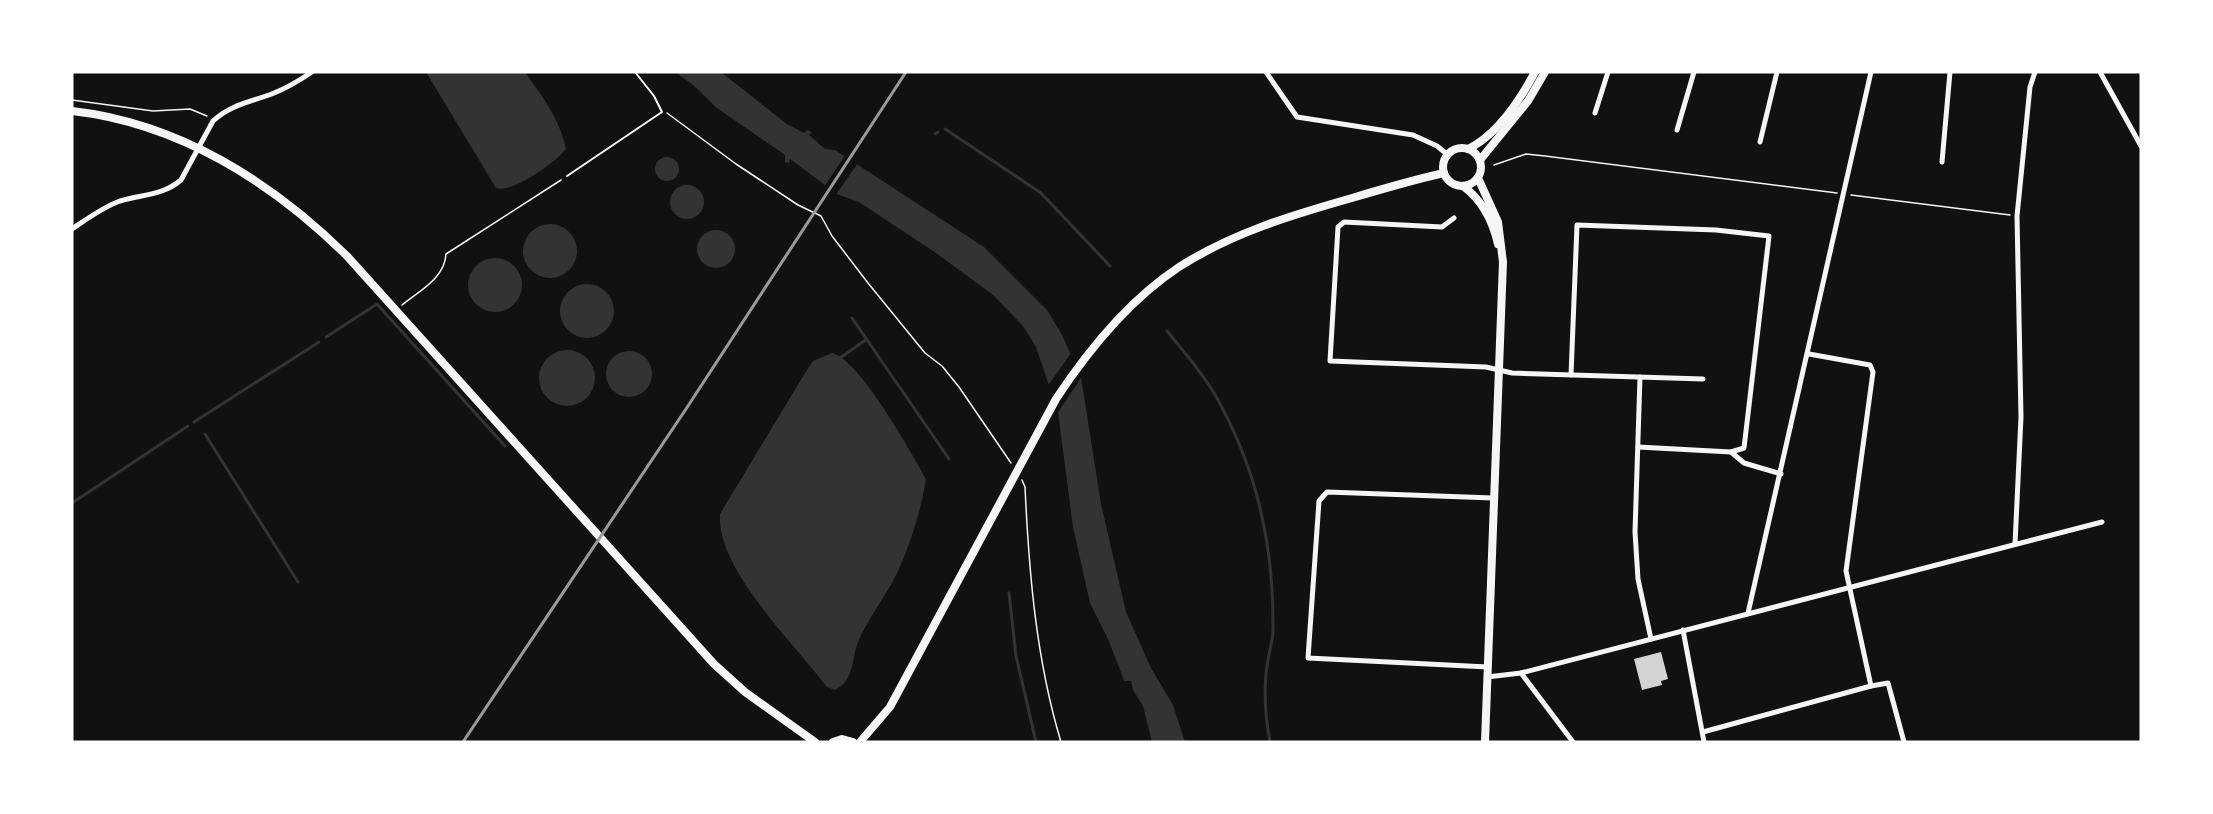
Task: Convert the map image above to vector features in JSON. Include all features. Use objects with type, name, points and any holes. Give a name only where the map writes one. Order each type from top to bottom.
[{"type":"main road","points":[[1500,284],[1494,229],[1476,197],[1463,186],[1451,183],[1444,173],[1444,160],[1457,149],[1468,149],[1479,143],[1519,99],[1534,72]]},
{"type":"main road","points":[[1480,160],[1528,101],[1545,72]]},
{"type":"main road","points":[[72,111],[136,125],[199,148],[255,180],[293,207],[346,256],[396,310],[707,656],[745,692],[815,742]]},
{"type":"main road","points":[[1463,186],[1478,178],[1482,170],[1480,160],[1468,149]]},
{"type":"main road","points":[[860,742],[890,707],[1056,399],[1079,364],[1117,320],[1178,268],[1214,246],[1287,217],[1444,173]]},
{"type":"main road","points":[[1478,178],[1501,233],[1503,262],[1500,284],[1485,742]]},
{"type":"main road","points":[[833,742],[842,739],[853,742]]},
{"type":"street","points":[[72,229],[120,201],[152,195],[174,186],[181,180],[213,121],[231,108],[278,92],[312,72]]},
{"type":"street","points":[[1266,72],[1298,117],[1413,135],[1437,146],[1448,155]]},
{"type":"street","points":[[1595,113],[1608,72]]},
{"type":"street","points":[[1677,130],[1694,72]]},
{"type":"street","points":[[1760,142],[1777,72]]},
{"type":"street","points":[[1748,613],[1809,354],[1871,72]]},
{"type":"street","points":[[1942,162],[1950,72]]},
{"type":"street","points":[[2015,544],[2021,417],[2017,216],[2030,87],[2035,72]]},
{"type":"street","points":[[2100,72],[2141,146]]},
{"type":"street","points":[[1454,218],[1442,227],[1344,222],[1338,227],[1330,361],[1486,367],[1497,370],[1571,375],[1703,379]]},
{"type":"street","points":[[1571,375],[1577,225],[1716,230],[1769,236],[1744,447],[1731,452],[1638,447]]},
{"type":"street","points":[[1809,354],[1870,365],[1873,372],[1846,570],[1871,686]]},
{"type":"street","points":[[1640,377],[1635,532],[1638,579],[1651,639]]},
{"type":"street","points":[[1731,452],[1744,463],[1781,474]]},
{"type":"street","points":[[1493,498],[1327,492],[1319,501],[1308,658],[1521,674],[2102,522]]},
{"type":"street","points":[[1683,630],[1704,742]]},
{"type":"street","points":[[1521,674],[1573,742]]},
{"type":"street","points":[[1702,732],[1888,682],[1904,742]]},
{"type":"lane","points":[[567,176],[662,112],[654,96],[635,72]]},
{"type":"path","points":[[72,100],[153,111],[190,109],[202,113],[213,121]]},
{"type":"path","points":[[662,112],[670,114],[736,164],[798,205],[821,216],[832,236],[868,283],[925,353],[942,366],[959,387],[1013,466]]},
{"type":"path","points":[[1494,165],[1526,154],[2017,216]]},
{"type":"path","points":[[396,310],[437,277],[446,266],[446,254],[567,176]]},
{"type":"path","points":[[1015,475],[1025,487],[1028,559],[1043,670],[1061,742]]},
{"type":"shaded area","points":[[426,72],[525,72],[555,118],[566,149],[544,169],[523,182],[503,189],[496,188]]},
{"type":"shaded area","points":[[675,72],[721,72],[787,124],[804,133],[808,130],[812,133],[809,135],[825,149],[835,150],[984,247],[1047,310],[1062,335],[1081,377],[1101,504],[1126,612],[1151,668],[1173,705],[1185,742],[1152,742],[1143,706],[1133,690],[1131,681],[1124,681],[1108,639],[1090,603],[1073,527],[1058,412],[1036,347],[1023,326],[993,295],[936,253],[859,202],[837,194],[790,159],[789,163],[785,162],[785,155],[717,108],[692,84]]},
{"type":"shaded area","points":[[667,157],[676,160],[679,169],[676,178],[667,181],[658,178],[655,169],[658,160]]},
{"type":"shaded area","points":[[687,185],[699,190],[704,202],[699,214],[687,219],[675,214],[670,202],[675,190]]},
{"type":"shaded area","points":[[550,224],[560,226],[569,232],[575,241],[577,251],[575,261],[569,270],[560,276],[550,278],[540,276],[531,270],[525,261],[523,251],[525,241],[531,232],[540,226]]},
{"type":"shaded area","points":[[716,230],[730,235],[735,249],[730,263],[716,268],[702,263],[697,249],[702,235]]},
{"type":"shaded area","points":[[490,258],[500,258],[510,262],[518,270],[522,285],[518,300],[510,308],[500,312],[490,312],[480,308],[472,300],[468,290],[468,280],[472,270],[480,262]]},
{"type":"shaded area","points":[[587,284],[597,286],[606,292],[612,301],[614,311],[612,321],[606,330],[597,336],[587,338],[577,336],[568,330],[562,321],[560,311],[562,301],[568,292],[577,286]]},
{"type":"shaded area","points":[[561,350],[573,350],[583,354],[591,362],[595,378],[591,394],[583,402],[573,406],[561,406],[551,402],[543,394],[539,384],[539,372],[543,362],[551,354]]},
{"type":"shaded area","points":[[629,351],[645,358],[652,374],[645,390],[629,397],[613,390],[606,374],[613,358]]},
{"type":"shaded area","points":[[832,353],[843,359],[870,389],[926,479],[904,558],[858,642],[846,681],[835,690],[827,687],[778,628],[744,582],[722,535],[720,514],[813,361]]},
{"type":"pier","points":[[846,154],[858,163],[835,196],[824,187]]},
{"type":"pier","points":[[1074,349],[1083,375],[1055,417],[1047,387]]},
{"type":"building","points":[[1661,652],[1668,679],[1661,681],[1662,685],[1642,690],[1634,659]]},
{"type":"waterway","points":[[945,129],[1041,193],[1110,266]]},
{"type":"waterway","points":[[326,337],[377,304],[505,446]]},
{"type":"waterway","points":[[852,318],[949,459]]},
{"type":"waterway","points":[[1167,331],[1192,361],[1229,420],[1251,476],[1259,505],[1270,563],[1272,593],[1273,633],[1266,670],[1265,691],[1270,742]]},
{"type":"waterway","points":[[840,358],[867,339]]},
{"type":"waterway","points":[[194,422],[319,342]]},
{"type":"waterway","points":[[72,503],[188,426]]},
{"type":"waterway","points":[[205,434],[298,582]]},
{"type":"waterway","points":[[1009,593],[1016,656],[1036,742]]},
{"type":"railway","points":[[463,742],[686,409],[906,72]]}]
